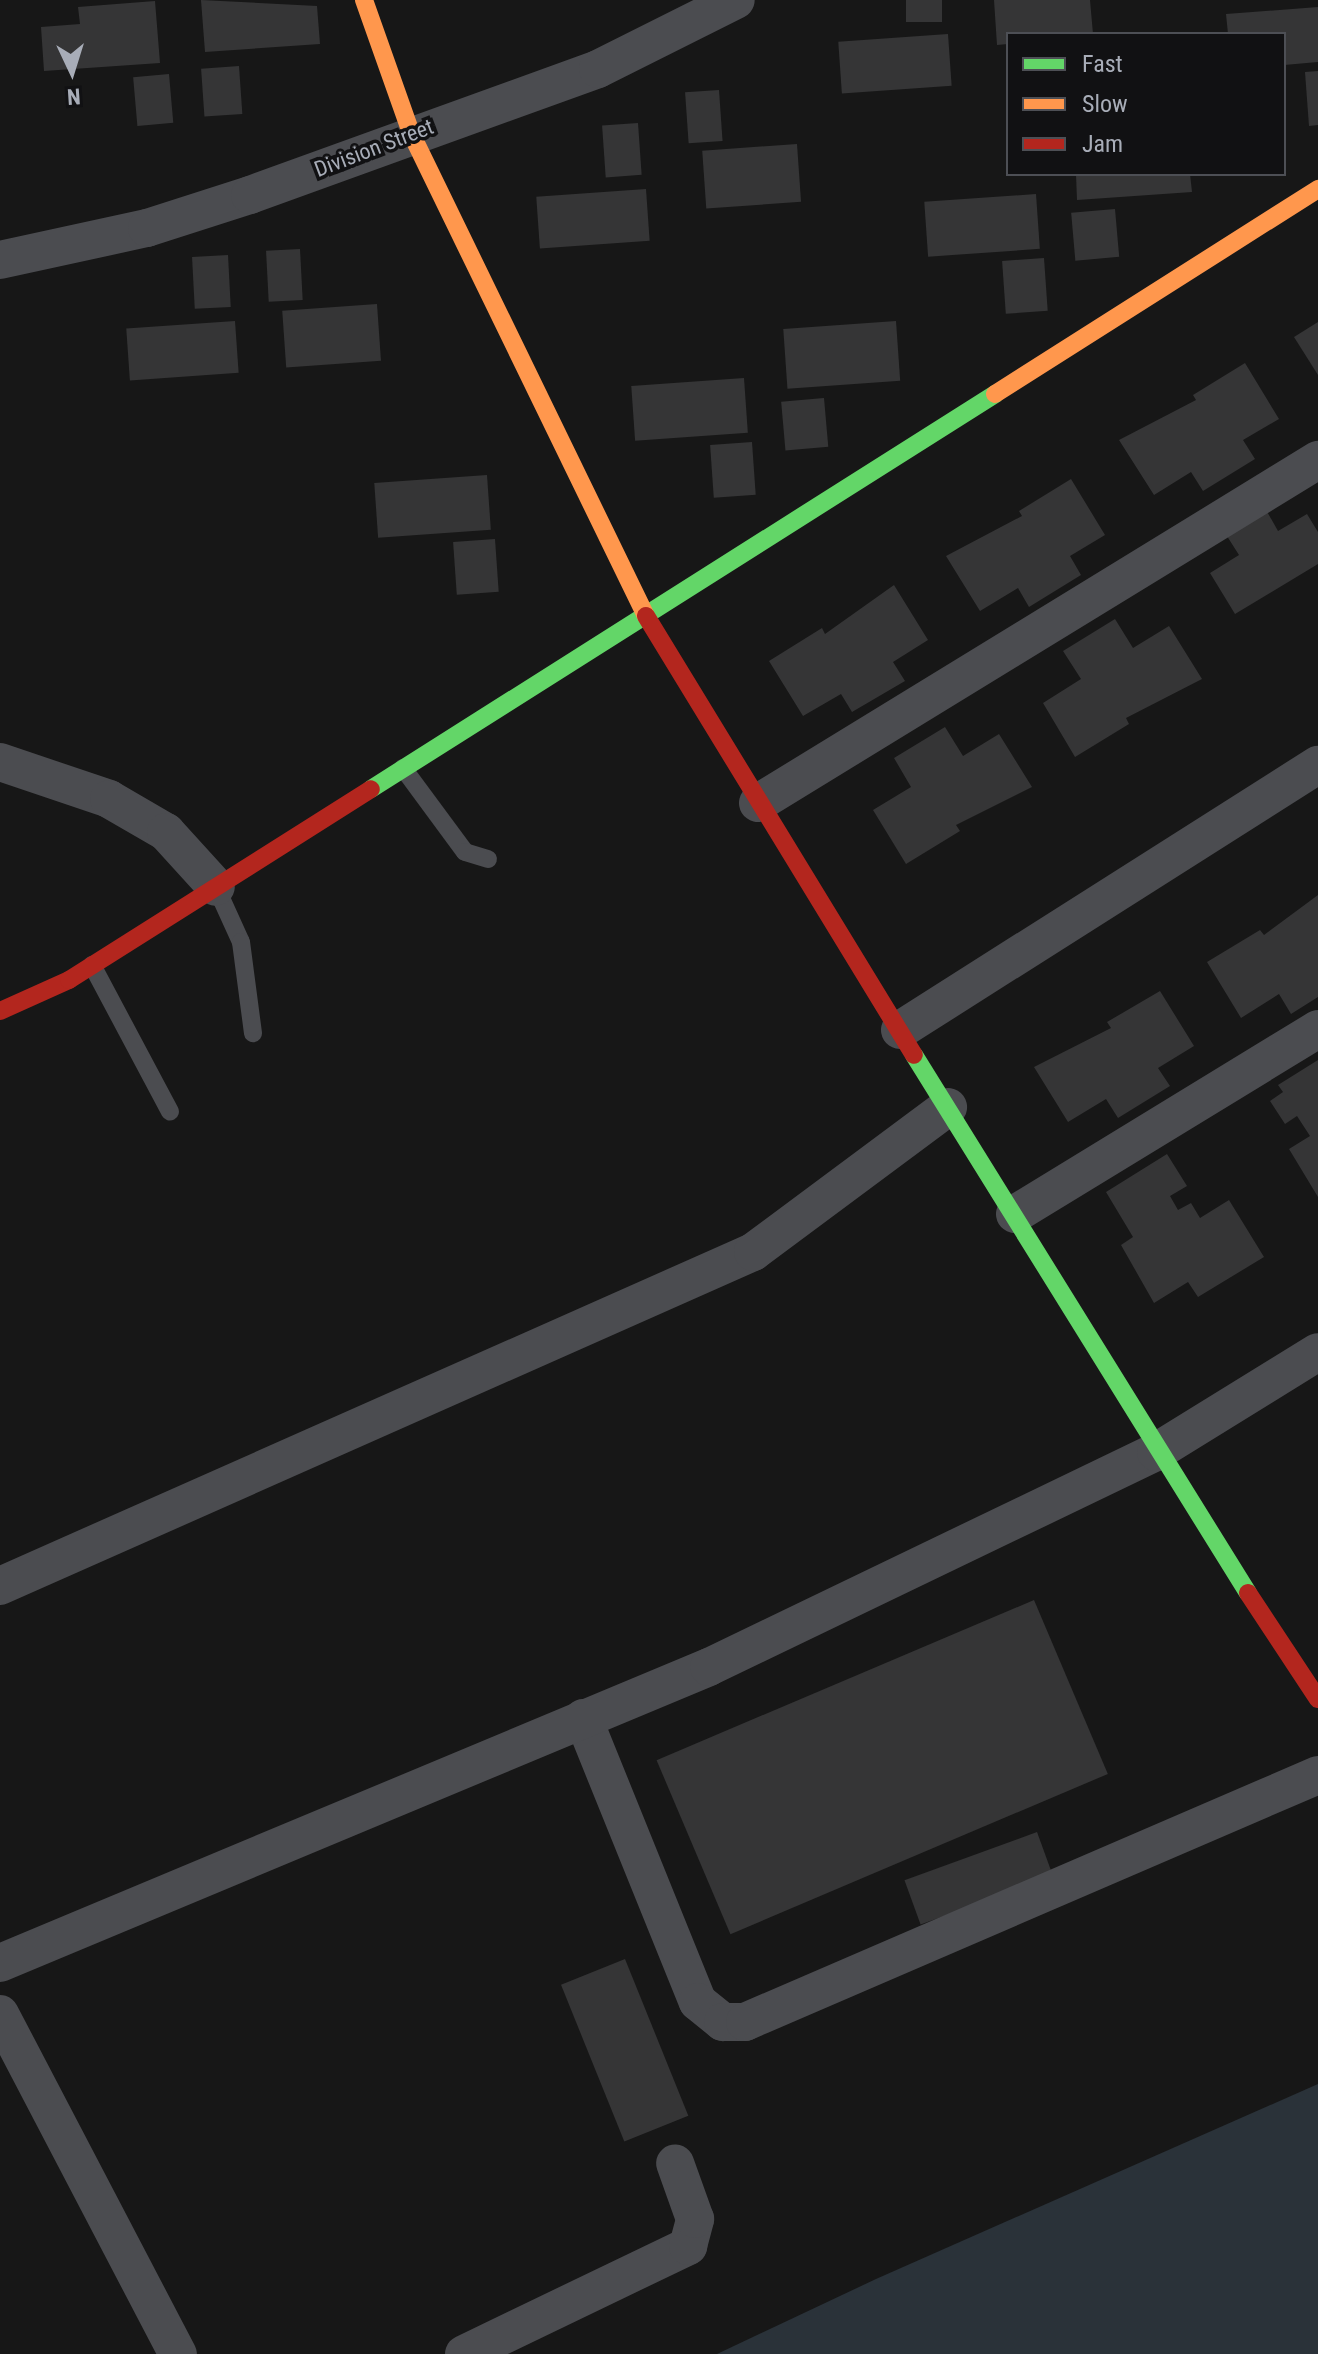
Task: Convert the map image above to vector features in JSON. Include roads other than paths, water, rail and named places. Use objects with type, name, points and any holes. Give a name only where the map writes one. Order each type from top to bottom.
[{"type":"street","points":[[364,0],[411,133],[646,615],[758,803],[1015,1214],[1156,1452],[1315,1688]]},
{"type":"street","name":"Division Street","points":[[0,260],[147,228],[598,69],[736,0]]},
{"type":"street","points":[[0,1011],[92,965],[1318,189]]},
{"type":"street","points":[[758,803],[1318,460]]},
{"type":"street","points":[[0,762],[121,806],[166,832],[216,887]]},
{"type":"street","points":[[900,1030],[1318,765]]},
{"type":"street","points":[[1015,1214],[1318,1029]]},
{"type":"street","points":[[0,1586],[753,1252],[948,1107]]},
{"type":"street","points":[[0,1963],[709,1667],[1156,1452],[1318,1352]]},
{"type":"street","points":[[583,1718],[698,2002],[723,2022],[745,2022],[1318,1775]]},
{"type":"street","points":[[0,2014],[178,2354]]},
{"type":"street","points":[[464,2354],[688,2246],[695,2219],[675,2163]]},
{"type":"lane","points":[[403,768],[465,852],[488,859]]},
{"type":"lane","points":[[216,887],[241,942],[253,1033]]},
{"type":"lane","points":[[92,965],[170,1112]]}]
